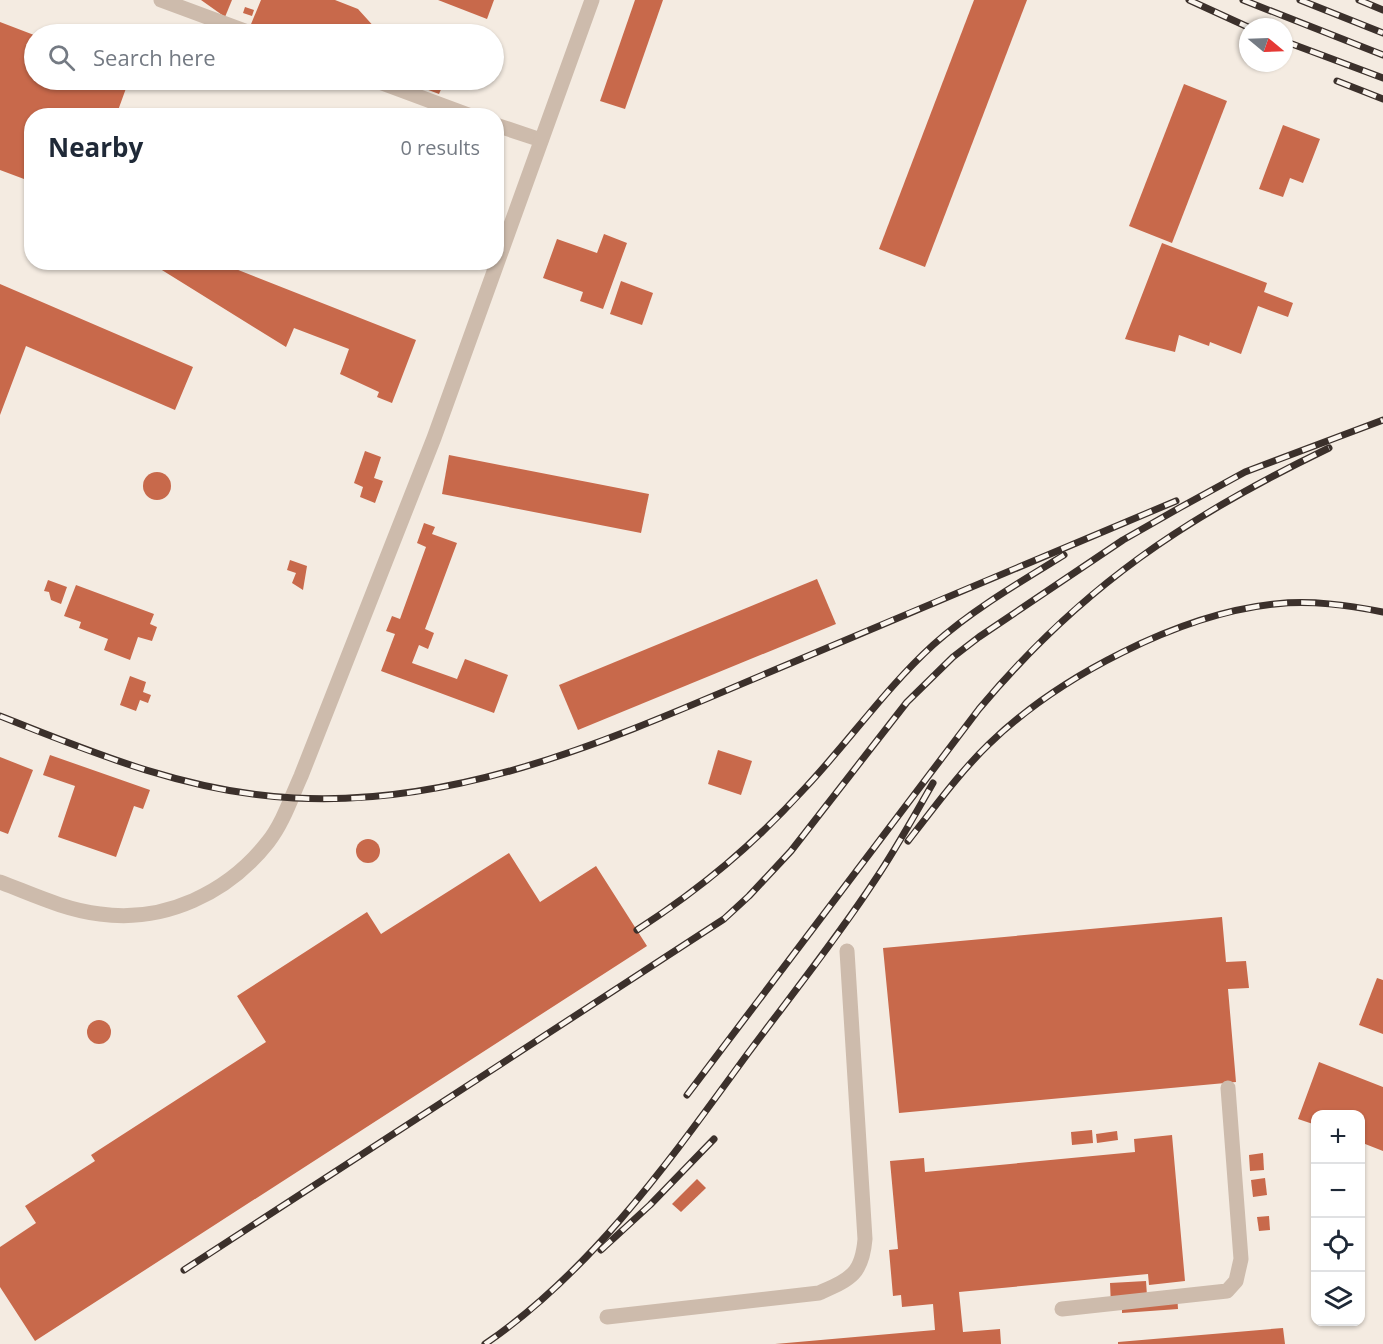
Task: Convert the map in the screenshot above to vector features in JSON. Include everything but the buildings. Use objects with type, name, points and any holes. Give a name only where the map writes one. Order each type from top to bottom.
[{"type":"lane","points":[[161,0],[226,24]]},
{"type":"lane","points":[[504,243],[592,0]]},
{"type":"lane","points":[[401,90],[449,108]]},
{"type":"lane","points":[[504,128],[541,140]]},
{"type":"lane","points":[[0,882],[74,909],[100,914],[133,916],[163,913],[187,904],[212,890],[239,871],[269,840],[283,818],[301,776],[434,438],[494,270]]},
{"type":"lane","points":[[607,1317],[819,1293],[852,1278],[863,1258],[864,1239],[847,951]]},
{"type":"lane","points":[[1062,1309],[1227,1291],[1236,1281],[1241,1260],[1228,1088]]},
{"type":"railway","points":[[1189,0],[1239,23]]},
{"type":"railway","points":[[1243,0],[1383,55]]},
{"type":"railway","points":[[1300,0],[1383,33]]},
{"type":"railway","points":[[1359,0],[1383,10]]},
{"type":"railway","points":[[1293,44],[1383,78]]},
{"type":"railway","points":[[1337,81],[1383,99]]},
{"type":"railway","points":[[184,1270],[724,919],[791,851],[907,702],[953,657],[979,637],[1123,540],[1245,472],[1383,420]]},
{"type":"railway","points":[[687,1095],[979,709],[1018,665],[1057,626],[1139,558],[1228,501],[1329,448]]},
{"type":"railway","points":[[0,716],[144,769],[181,780],[256,795],[294,798],[360,798],[425,790],[489,777],[613,736],[1176,501]]},
{"type":"railway","points":[[637,930],[706,881],[767,828],[822,769],[884,696],[933,645],[980,608],[1064,555]]},
{"type":"railway","points":[[908,841],[967,767],[1017,719],[1049,695],[1122,653],[1161,635],[1200,621],[1238,610],[1275,604],[1329,604],[1383,612]]},
{"type":"railway","points":[[485,1344],[524,1315],[560,1283],[595,1248],[658,1174],[860,903],[933,783]]},
{"type":"railway","points":[[601,1250],[650,1205],[714,1139]]}]
